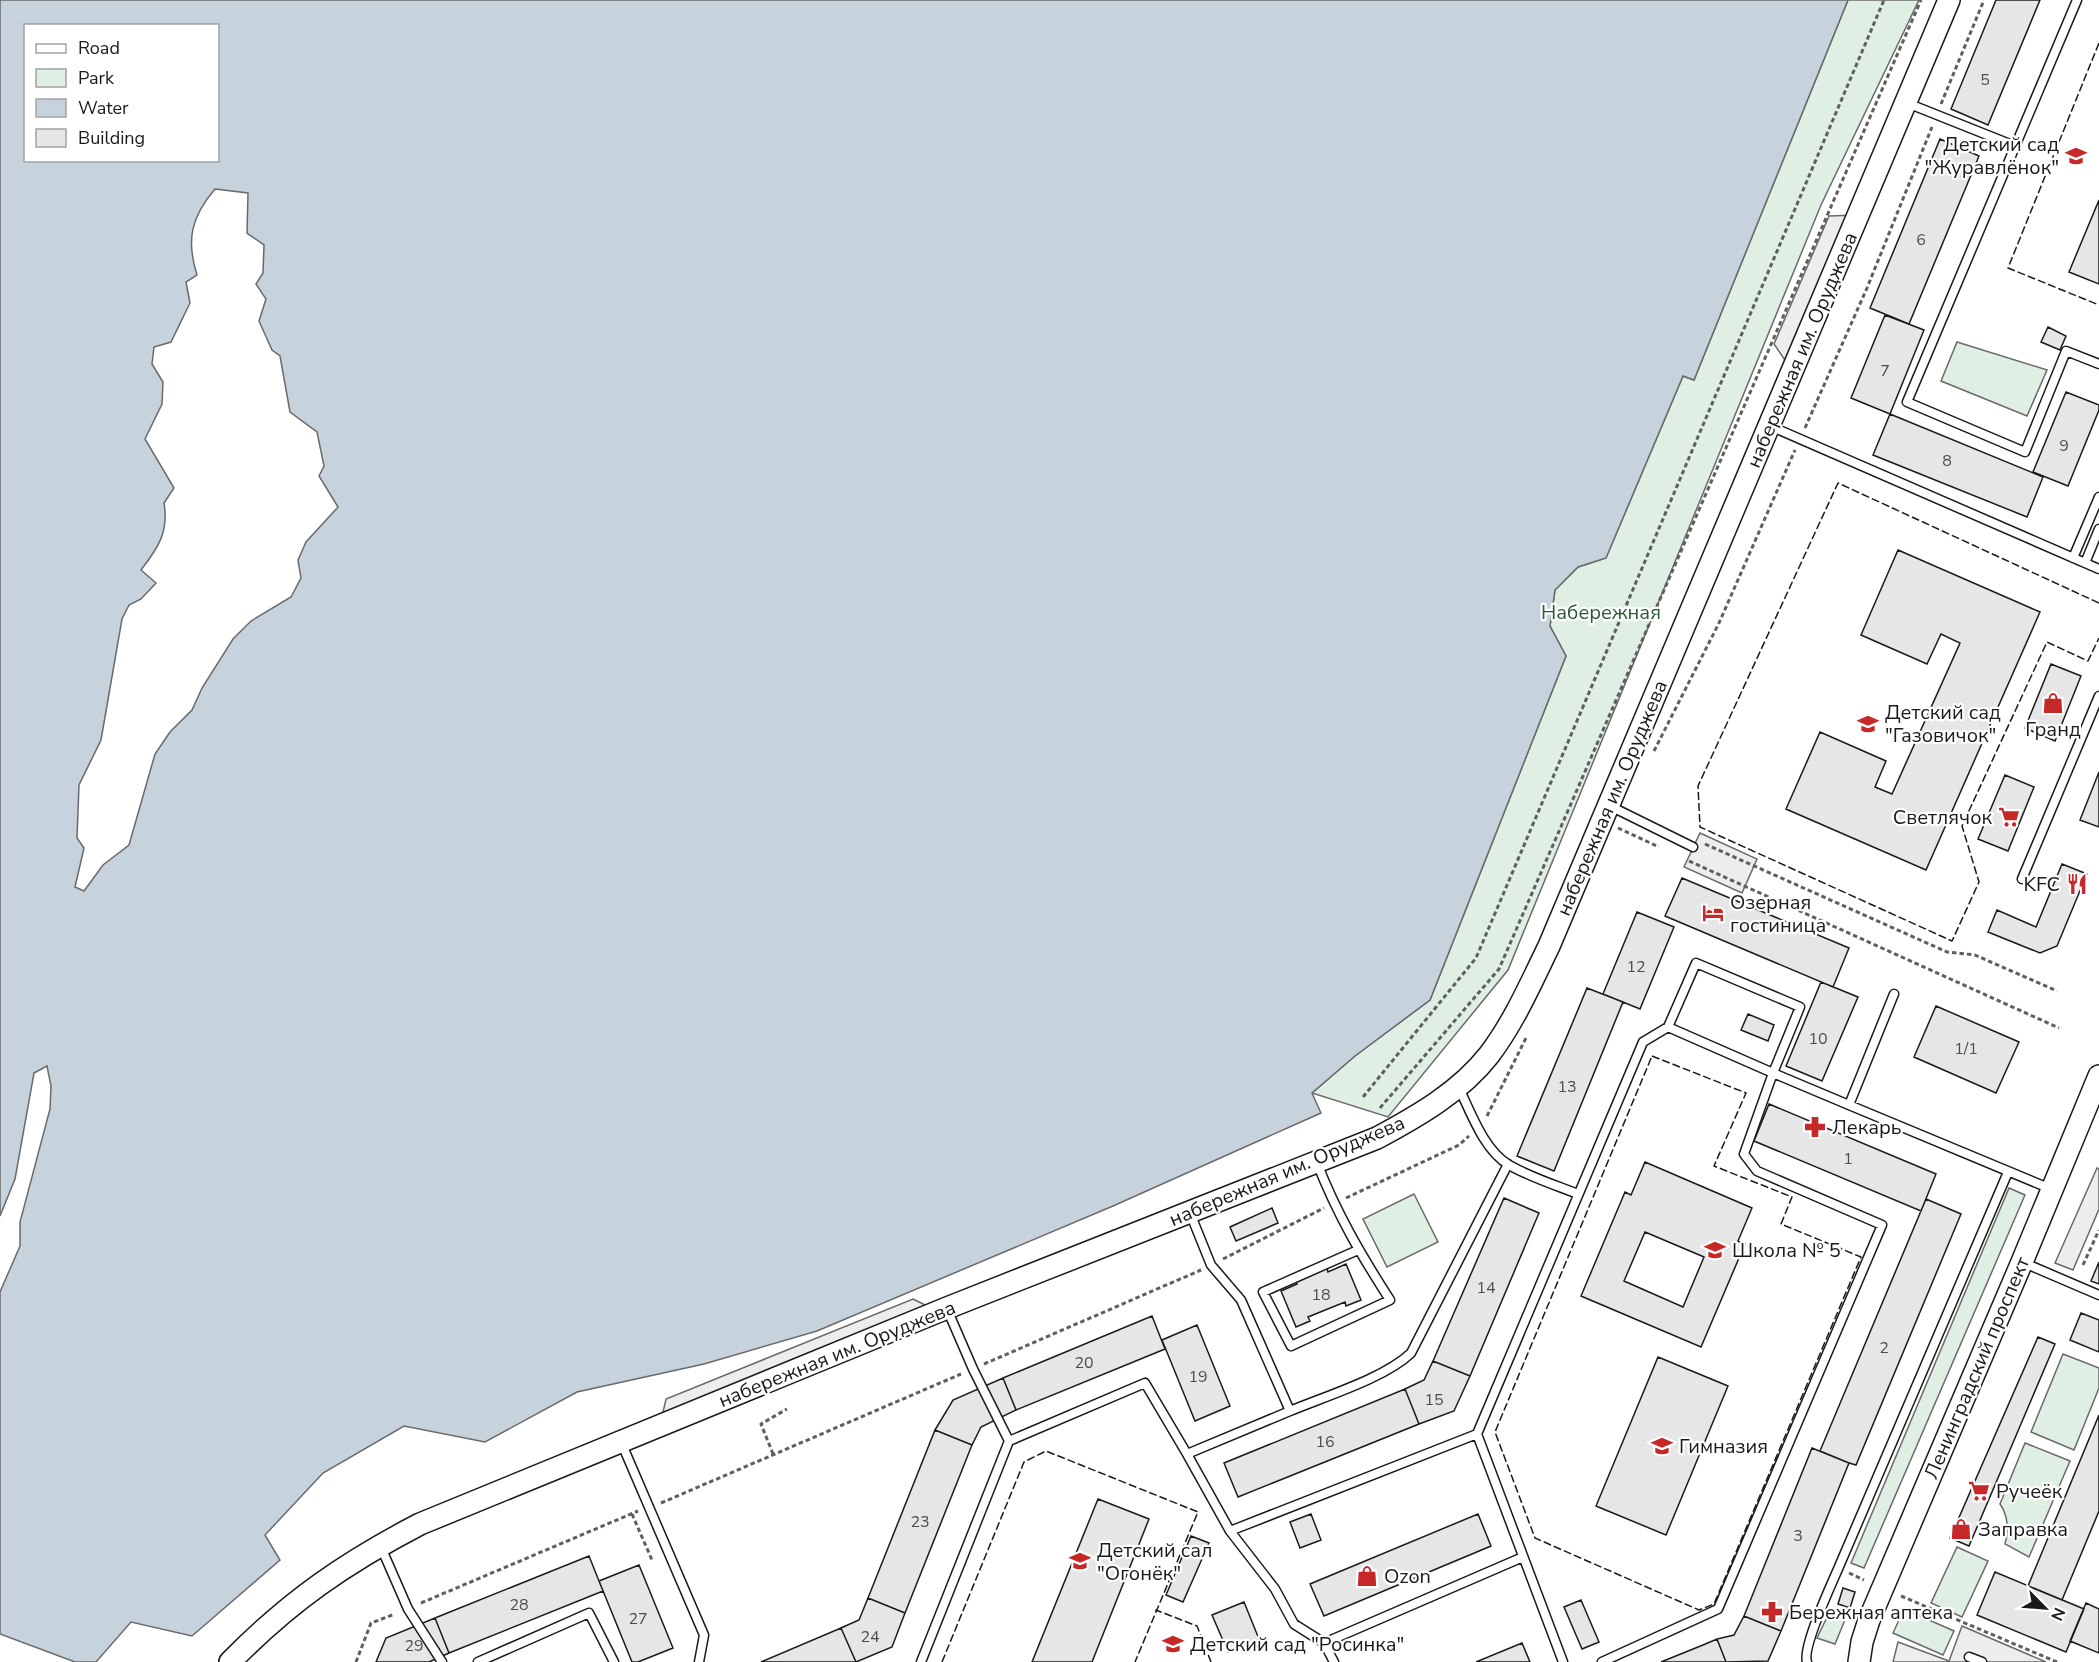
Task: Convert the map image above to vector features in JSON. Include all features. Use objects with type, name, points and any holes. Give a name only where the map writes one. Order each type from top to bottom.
[{"type":"street","name":"набережная им. Оруджева","points":[[230,1662],[292,1603],[335,1572],[420,1524],[947,1308],[1377,1138],[1420,1115],[1458,1087],[1487,1057],[1506,1031],[1616,809],[1770,426],[1949,0]]},
{"type":"street","name":"Ленинградский проспект","points":[[1859,1662],[1869,1620],[2099,1076]]},
{"type":"lane","points":[[2077,0],[1907,402],[2025,452],[2066,351],[2099,364]]},
{"type":"lane","points":[[1906,103],[2015,146]]},
{"type":"lane","points":[[1770,426],[2099,569]]},
{"type":"lane","points":[[2073,558],[2099,497]]},
{"type":"lane","points":[[2085,563],[2099,529]]},
{"type":"lane","points":[[2022,879],[2099,696]]},
{"type":"lane","points":[[1616,809],[1695,844]]},
{"type":"lane","points":[[1563,1662],[1477,1434],[1643,1042],[1668,1027],[1696,963],[1800,1007],[1744,1154],[1757,1171],[1882,1225],[1718,1609],[1602,1662]]},
{"type":"lane","points":[[1849,1105],[1894,994]]},
{"type":"lane","points":[[1668,1027],[2052,1189]]},
{"type":"lane","points":[[1458,1087],[1493,1151],[1508,1164],[1578,1194]]},
{"type":"lane","points":[[1317,1163],[1333,1204],[1358,1250],[1390,1300],[1291,1346],[1263,1292],[1358,1250]]},
{"type":"lane","points":[[1187,1454],[1400,1363],[1411,1353],[1508,1164]]},
{"type":"lane","points":[[1807,1662],[1805,1657],[1809,1641],[1838,1569],[2008,1172]]},
{"type":"lane","points":[[1190,1212],[1211,1265],[1241,1300],[1290,1411]]},
{"type":"lane","points":[[2022,1262],[2099,1295]]},
{"type":"lane","points":[[947,1308],[973,1369],[1009,1442]]},
{"type":"lane","points":[[921,1662],[1009,1442],[1145,1383],[1230,1531],[1275,1589],[1294,1624],[1324,1642],[1334,1662]]},
{"type":"lane","points":[[1230,1531],[1477,1434]]},
{"type":"lane","points":[[621,1441],[704,1635],[699,1662]]},
{"type":"lane","points":[[380,1545],[408,1609],[442,1662]]},
{"type":"lane","points":[[1324,1642],[1523,1557]]},
{"type":"lane","points":[[478,1662],[589,1613],[614,1662]]},
{"type":"lane","points":[[1969,1657],[1982,1662]]},
{"type":"path","points":[[1363,1097],[1476,958],[1884,0]]},
{"type":"path","points":[[1380,1108],[1500,969],[1920,0]]},
{"type":"path","points":[[1650,759],[1719,622],[1867,288],[1984,0]]},
{"type":"path","points":[[1616,809],[1618,828],[1661,848]]},
{"type":"path","points":[[1695,844],[1947,952],[1975,955],[2057,991]]},
{"type":"path","points":[[1682,857],[2060,1028]]},
{"type":"path","points":[[957,1376],[1211,1265],[1459,1145],[1489,1114],[1529,1032]]},
{"type":"path","points":[[2083,1265],[2099,1230]]},
{"type":"path","points":[[773,1454],[761,1424],[787,1408]]},
{"type":"path","points":[[632,1514],[652,1560]]},
{"type":"path","points":[[1899,1595],[2057,1662]]},
{"type":"green space","name":"Набережная","points":[[1848,0],[1919,0],[1821,205],[1508,970],[1388,1117],[1312,1093],[1355,1056],[1430,1000],[1566,656],[1550,626],[1555,590],[1578,567],[1606,558],[1683,376],[1694,380]]},
{"type":"green space","points":[[1957,342],[2047,370],[2027,416],[1941,381]]},
{"type":"green space","points":[[2009,1188],[2025,1195],[1864,1568],[1851,1563]]},
{"type":"green space","points":[[1414,1194],[1438,1242],[1387,1267],[1363,1219]]},
{"type":"green space","points":[[2063,1354],[2099,1368],[2099,1388],[2074,1450],[2031,1432]]},
{"type":"green space","points":[[2025,1443],[2070,1461],[2029,1557],[2005,1544],[2007,1523],[2000,1504]]},
{"type":"green space","points":[[1957,1547],[1988,1561],[1962,1617],[1931,1603]]},
{"type":"green space","points":[[1831,1609],[1847,1615],[1835,1644],[1817,1638]]},
{"type":"green space","points":[[1904,1609],[1954,1631],[1943,1655],[1893,1633]]},
{"type":"shaded area","points":[[1859,215],[1793,372],[1774,344],[1829,216]]},
{"type":"shaded area","points":[[1700,833],[1757,859],[1742,893],[1684,867]]},
{"type":"shaded area","points":[[2097,1168],[2099,1169],[2099,1209],[2073,1270],[2055,1263]]},
{"type":"shaded area","points":[[913,1299],[939,1312],[660,1425],[666,1399]]},
{"type":"shaded area","points":[[1962,1626],[2046,1662],[1893,1662],[1898,1642],[1949,1661]]},
{"type":"water","points":[[0,0],[1848,0],[1694,380],[1683,376],[1606,558],[1578,567],[1555,590],[1550,626],[1566,656],[1430,1000],[1355,1056],[1312,1093],[1321,1113],[1113,1206],[817,1331],[704,1364],[577,1392],[485,1442],[404,1426],[323,1473],[265,1535],[280,1560],[192,1636],[131,1622],[96,1662],[75,1662],[0,1634],[0,1292],[20,1246],[20,1222],[50,1109],[51,1086],[47,1066],[34,1073],[15,1179],[0,1216]],"holes":[[[215,189],[248,193],[247,233],[264,245],[263,273],[256,284],[266,299],[259,321],[272,350],[280,356],[290,412],[317,432],[324,466],[319,476],[338,507],[306,542],[298,560],[301,578],[291,597],[251,621],[233,639],[202,688],[192,710],[170,732],[155,754],[129,845],[103,865],[84,891],[75,887],[84,848],[77,838],[79,785],[101,740],[122,619],[129,605],[141,599],[156,583],[141,570],[161,539],[165,523],[164,503],[174,488],[145,439],[162,404],[163,382],[152,364],[154,347],[171,342],[190,303],[186,282],[197,275],[192,251],[193,229],[207,199]]]},
{"type":"building","points":[[1996,0],[2040,0],[1988,125],[1951,109]]},
{"type":"building","points":[[1940,139],[1979,156],[1909,324],[1870,308]]},
{"type":"building","points":[[2099,200],[2099,284],[2069,272]]},
{"type":"building","points":[[1885,315],[1924,330],[1890,414],[1851,398]]},
{"type":"building","points":[[2048,327],[2066,336],[2060,350],[2041,342]]},
{"type":"building","points":[[2066,392],[2099,405],[2068,486],[2033,472]]},
{"type":"building","points":[[1890,414],[2043,477],[2027,517],[1873,455]]},
{"type":"building","points":[[1898,550],[2040,612],[1926,870],[1786,809],[1820,732],[1886,761],[1875,787],[1892,794],[1960,643],[1941,634],[1927,664],[1861,635]]},
{"type":"building","points":[[2051,664],[2081,676],[2055,741],[2025,728]]},
{"type":"building","points":[[2099,772],[2099,827],[2080,820]]},
{"type":"building","points":[[2005,775],[2034,787],[2008,851],[1978,839]]},
{"type":"building","points":[[2062,864],[2087,874],[2057,946],[2040,953],[1988,932],[1997,910],[2036,927]]},
{"type":"building","points":[[1682,878],[1849,948],[1833,987],[1665,916]]},
{"type":"building","points":[[1637,912],[1674,927],[1640,1009],[1603,994]]},
{"type":"building","points":[[1821,982],[1858,997],[1822,1081],[1786,1066]]},
{"type":"building","points":[[1587,988],[1623,1002],[1554,1171],[1517,1156]]},
{"type":"building","points":[[1936,1006],[2019,1042],[1996,1093],[1914,1057]]},
{"type":"building","points":[[1748,1014],[1774,1025],[1768,1041],[1741,1030]]},
{"type":"building","points":[[1769,1104],[1936,1174],[1921,1211],[1754,1141]]},
{"type":"building","name":"Школа № 5","points":[[1645,1162],[1752,1208],[1738,1241],[1745,1244],[1701,1347],[1581,1296],[1625,1192],[1631,1195]],"holes":[[[1645,1232],[1704,1257],[1683,1307],[1624,1281]]]},
{"type":"building","points":[[1504,1198],[1539,1213],[1470,1376],[1433,1361]]},
{"type":"building","points":[[1926,1199],[1961,1214],[1856,1465],[1820,1451]]},
{"type":"building","points":[[1272,1208],[1278,1223],[1236,1241],[1230,1227]]},
{"type":"building","points":[[2099,1262],[2099,1284],[2091,1281]]},
{"type":"building","points":[[1346,1264],[1361,1300],[1346,1306],[1345,1302],[1308,1317],[1310,1321],[1296,1327],[1281,1291],[1297,1284],[1296,1281],[1327,1268],[1328,1272]]},
{"type":"building","points":[[2081,1313],[2099,1320],[2099,1352],[2070,1340]]},
{"type":"building","points":[[1152,1316],[1165,1349],[1016,1410],[1003,1378]]},
{"type":"building","points":[[1197,1325],[1230,1406],[1195,1421],[1162,1340]]},
{"type":"building","points":[[2038,1337],[2055,1344],[1969,1546],[1950,1538]]},
{"type":"building","name":"Гимназия","points":[[1658,1357],[1728,1386],[1666,1535],[1596,1506]]},
{"type":"building","points":[[1433,1361],[1470,1376],[1454,1411],[1419,1424],[1405,1389],[1424,1380]]},
{"type":"building","points":[[1003,1378],[1016,1410],[981,1427],[972,1445],[935,1430],[953,1400]]},
{"type":"building","points":[[1405,1389],[1419,1424],[1238,1497],[1224,1463]]},
{"type":"building","points":[[2099,1415],[2099,1511],[2062,1600],[2028,1586]]},
{"type":"building","points":[[935,1430],[972,1445],[905,1613],[868,1598]]},
{"type":"building","points":[[1812,1448],[1849,1463],[1781,1631],[1744,1616]]},
{"type":"building","points":[[1098,1499],[1149,1519],[1092,1662],[1032,1662]]},
{"type":"building","points":[[1311,1514],[1321,1540],[1300,1548],[1290,1522]]},
{"type":"building","points":[[1478,1514],[1491,1546],[1324,1616],[1310,1584]]},
{"type":"building","points":[[1191,1536],[1209,1543],[1183,1602],[1166,1595]]},
{"type":"building","points":[[589,1556],[603,1591],[449,1653],[435,1618]]},
{"type":"building","points":[[639,1565],[673,1648],[638,1662],[632,1662],[599,1581]]},
{"type":"building","points":[[1995,1572],[2084,1609],[2066,1652],[1977,1615]]},
{"type":"building","points":[[1843,1588],[1855,1592],[1850,1608],[1838,1604]]},
{"type":"building","points":[[868,1598],[905,1613],[892,1647],[856,1662],[841,1628],[859,1620]]},
{"type":"building","points":[[1581,1600],[1599,1642],[1582,1649],[1564,1607]]},
{"type":"building","points":[[1244,1602],[1259,1639],[1228,1652],[1212,1615]]},
{"type":"building","points":[[2086,1603],[2099,1609],[2099,1653],[2070,1641]]},
{"type":"building","points":[[1744,1616],[1781,1631],[1768,1661],[1726,1662],[1717,1639],[1734,1635]]},
{"type":"building","points":[[435,1618],[449,1653],[429,1662],[376,1662],[386,1638]]},
{"type":"building","points":[[841,1628],[856,1662],[761,1662]]},
{"type":"building","points":[[1717,1639],[1726,1662],[1661,1662],[1703,1645]]},
{"type":"building","points":[[1522,1643],[1530,1662],[1476,1662]]},
{"type":"fence","points":[[2099,43],[2008,268],[2099,305]]},
{"type":"fence","points":[[2099,603],[1838,483],[1698,786],[1700,827],[1952,941],[1979,882],[1962,826],[2047,642],[2088,661],[2099,638]]},
{"type":"fence","points":[[1652,1056],[1746,1093],[1714,1166],[1792,1197],[1781,1224],[1861,1257],[1714,1604],[1699,1610],[1535,1538],[1495,1432],[1652,1056]]},
{"type":"fence","points":[[942,1662],[1024,1462],[1046,1451],[1198,1512],[1135,1662]]},
{"type":"fence","points":[[1156,1612],[1156,1610],[1197,1626],[1211,1662]]},
{"type":"place","name":"Детский сад \"Журавлёнок\"","points":[[2076,156]]},
{"type":"place","name":"Гранд","points":[[2053,703]]},
{"type":"place","name":"Детский сад \"Газовичок\"","points":[[1868,724]]},
{"type":"place","name":"Светлячок","points":[[2009,817]]},
{"type":"place","name":"KFC","points":[[2077,884]]},
{"type":"place","name":"Озерная гостиница","points":[[1713,913]]},
{"type":"place","name":"Лекарь","points":[[1815,1127]]},
{"type":"place","name":"Школа № 5","points":[[1715,1250]]},
{"type":"place","name":"Гимназия","points":[[1662,1446]]},
{"type":"place","name":"Ручеёк","points":[[1979,1491]]},
{"type":"place","name":"Заправка","points":[[1961,1529]]},
{"type":"place","name":"Детский сал \"Огонёк\"","points":[[1080,1561]]},
{"type":"place","name":"Ozon","points":[[1367,1576]]},
{"type":"place","name":"Бережная аптека","points":[[1772,1612]]},
{"type":"place","name":"Детский сад \"Росинка\"","points":[[1173,1644]]}]
